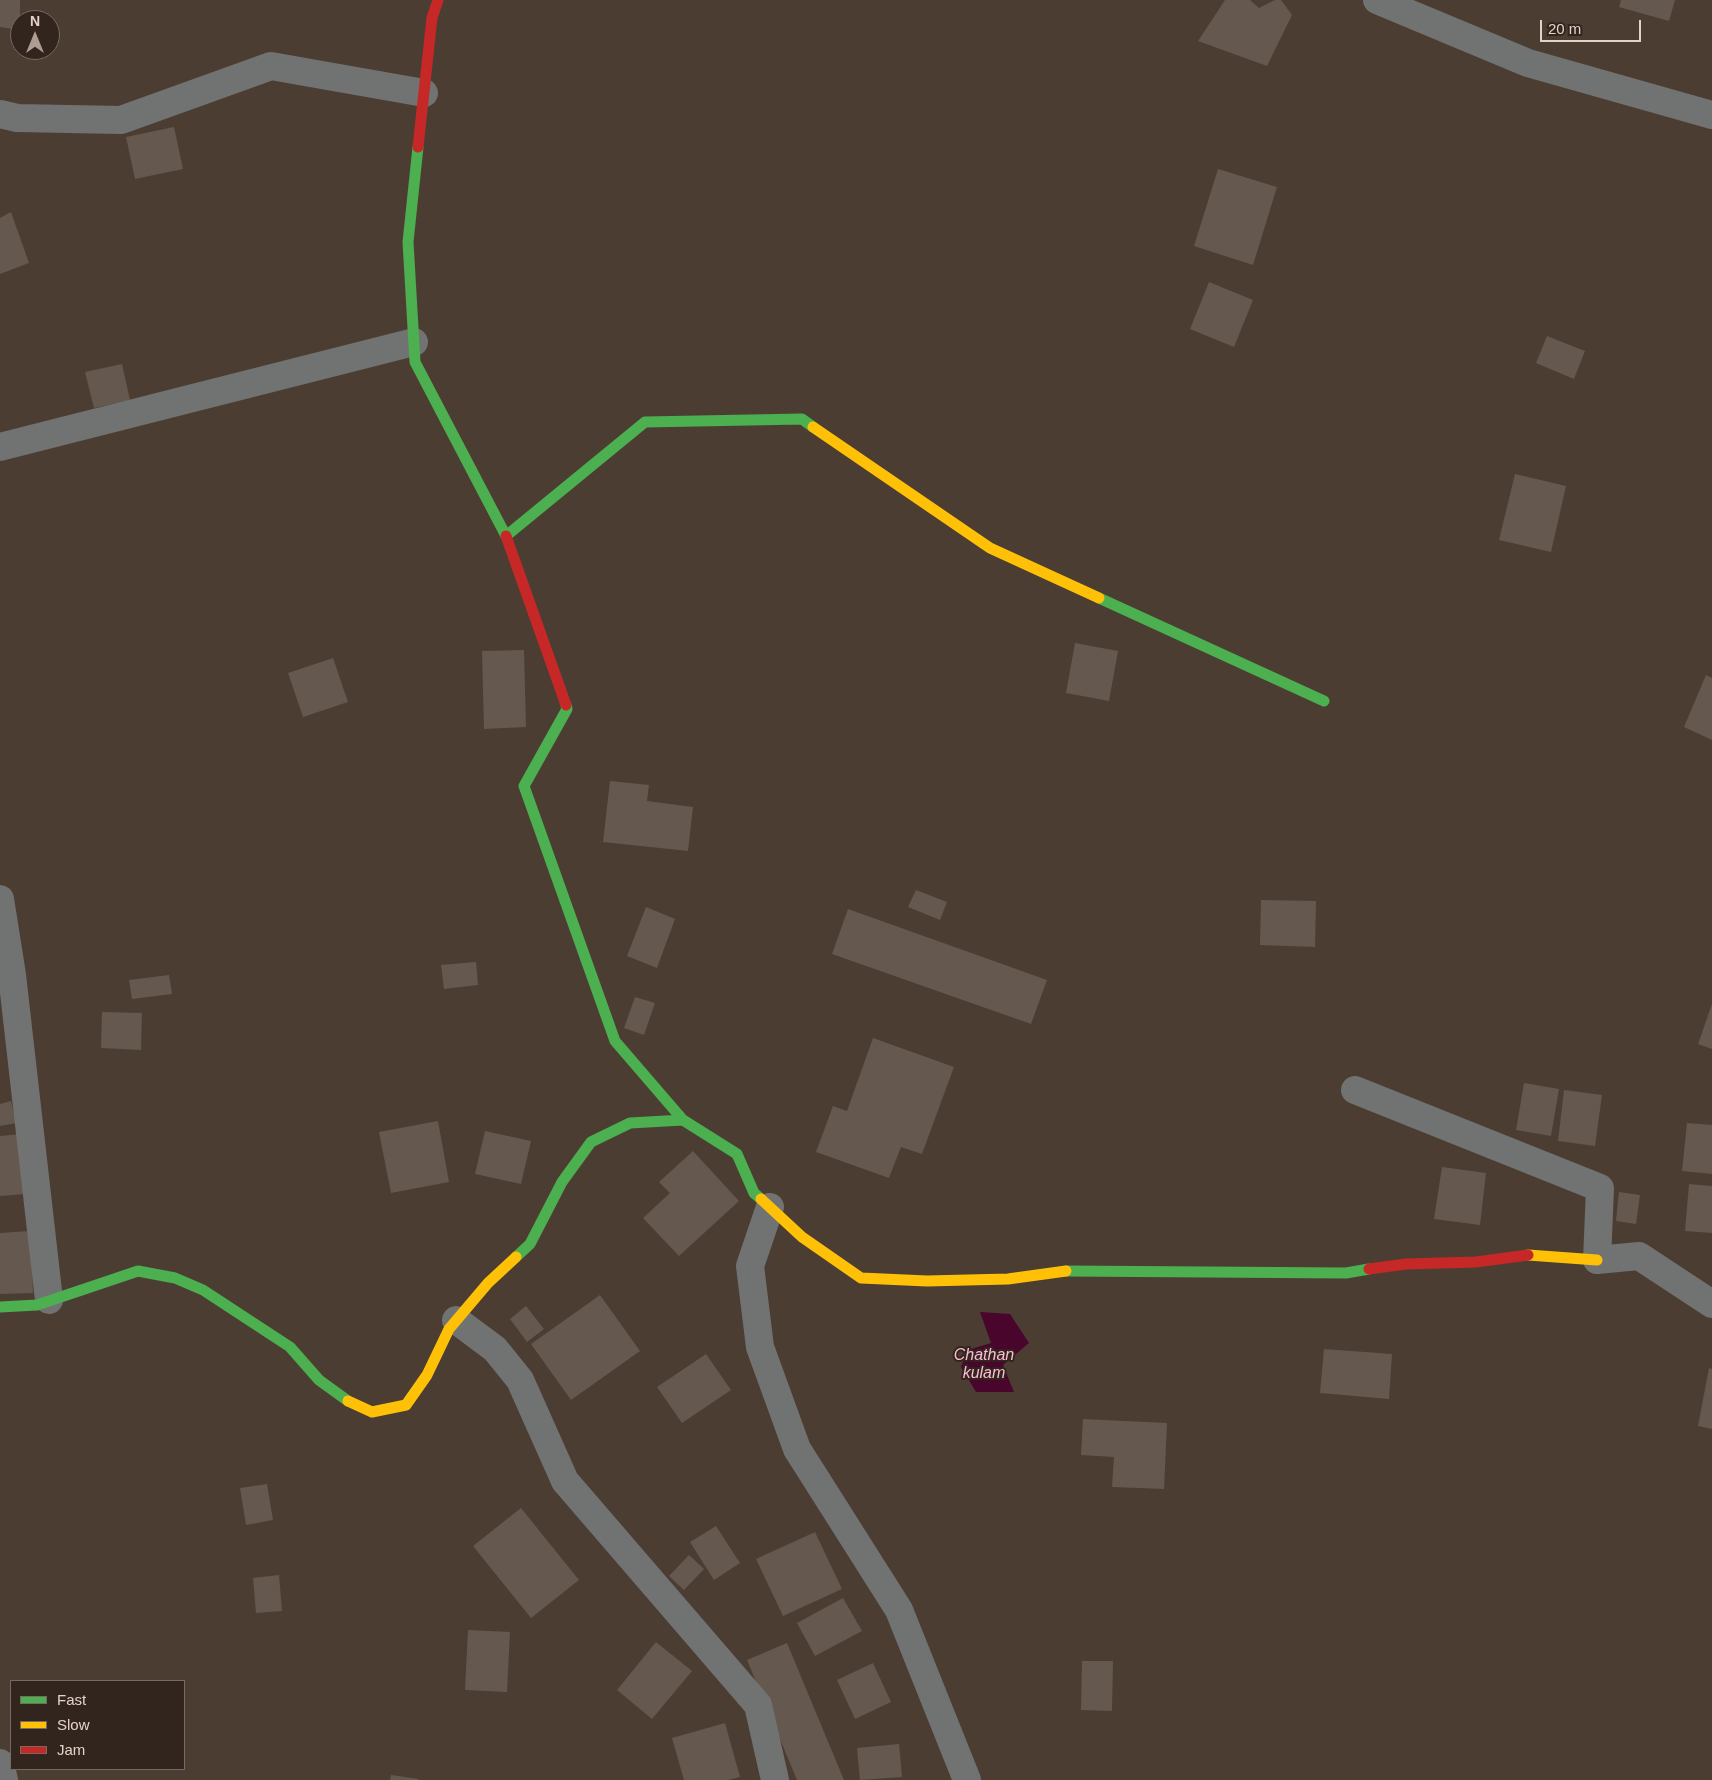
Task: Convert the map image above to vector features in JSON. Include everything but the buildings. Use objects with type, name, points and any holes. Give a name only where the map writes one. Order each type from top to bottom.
[{"type":"street","points":[[438,0],[432,18],[408,242],[415,352],[506,536],[567,709],[524,786],[615,1041],[683,1120],[737,1154],[754,1193],[802,1237],[861,1278],[927,1281],[1008,1279],[1062,1271],[1346,1273],[1406,1264],[1476,1262],[1529,1255],[1597,1260],[1639,1256],[1712,1304]]},
{"type":"street","points":[[1377,0],[1528,63],[1712,115]]},
{"type":"street","points":[[0,114],[17,118],[121,120],[271,66],[424,93]]},
{"type":"street","points":[[0,447],[385,350],[415,352]]},
{"type":"street","points":[[506,536],[645,422],[802,419],[990,548],[1324,701]]},
{"type":"street","points":[[0,899],[12,975],[49,1300]]},
{"type":"street","points":[[1355,1090],[1600,1188],[1597,1260]]},
{"type":"street","points":[[0,1307],[37,1306],[49,1300],[138,1272],[175,1278],[204,1290],[255,1322],[290,1347],[318,1380],[351,1403],[372,1412],[406,1405],[427,1375],[448,1329],[488,1283],[530,1244],[562,1182],[591,1142],[630,1123],[683,1120]]},
{"type":"street","points":[[770,1207],[750,1266],[760,1347],[797,1449],[899,1610],[967,1780]]},
{"type":"street","points":[[456,1320],[495,1349],[520,1380],[565,1480],[758,1705],[775,1780]]},
{"type":"street","points":[[0,1763],[4,1780]]},
{"type":"water","name":"Chathan kulam","points":[[980,1312],[1010,1314],[1029,1343],[1003,1365],[1014,1392],[976,1392],[961,1367],[968,1350],[991,1343]]},
{"type":"traffic: fast","points":[[418,147],[408,242],[415,362],[506,536]]},
{"type":"traffic: fast","points":[[506,536],[645,422],[802,419],[813,427]]},
{"type":"traffic: fast","points":[[1099,598],[1324,701]]},
{"type":"traffic: fast","points":[[566,705],[567,709],[524,786],[615,1041],[683,1120]]},
{"type":"traffic: fast","points":[[516,1257],[530,1244],[562,1182],[591,1142],[630,1123],[683,1120],[737,1154],[754,1193],[761,1199]]},
{"type":"traffic: fast","points":[[1066,1271],[1346,1273],[1369,1269]]},
{"type":"traffic: fast","points":[[0,1307],[37,1305],[138,1271],[175,1278],[203,1290],[290,1347],[319,1380],[348,1401]]},
{"type":"traffic: slow","points":[[813,427],[990,548],[1099,598]]},
{"type":"traffic: slow","points":[[761,1199],[802,1237],[861,1278],[927,1281],[1008,1279],[1066,1271]]},
{"type":"traffic: slow","points":[[1528,1255],[1597,1260]]},
{"type":"traffic: slow","points":[[348,1401],[372,1412],[406,1405],[427,1375],[449,1329],[488,1283],[516,1257]]},
{"type":"traffic: jam","points":[[418,147],[432,18],[438,0]]},
{"type":"traffic: jam","points":[[506,536],[566,705]]},
{"type":"traffic: jam","points":[[1369,1269],[1406,1264],[1476,1262],[1528,1255]]}]
